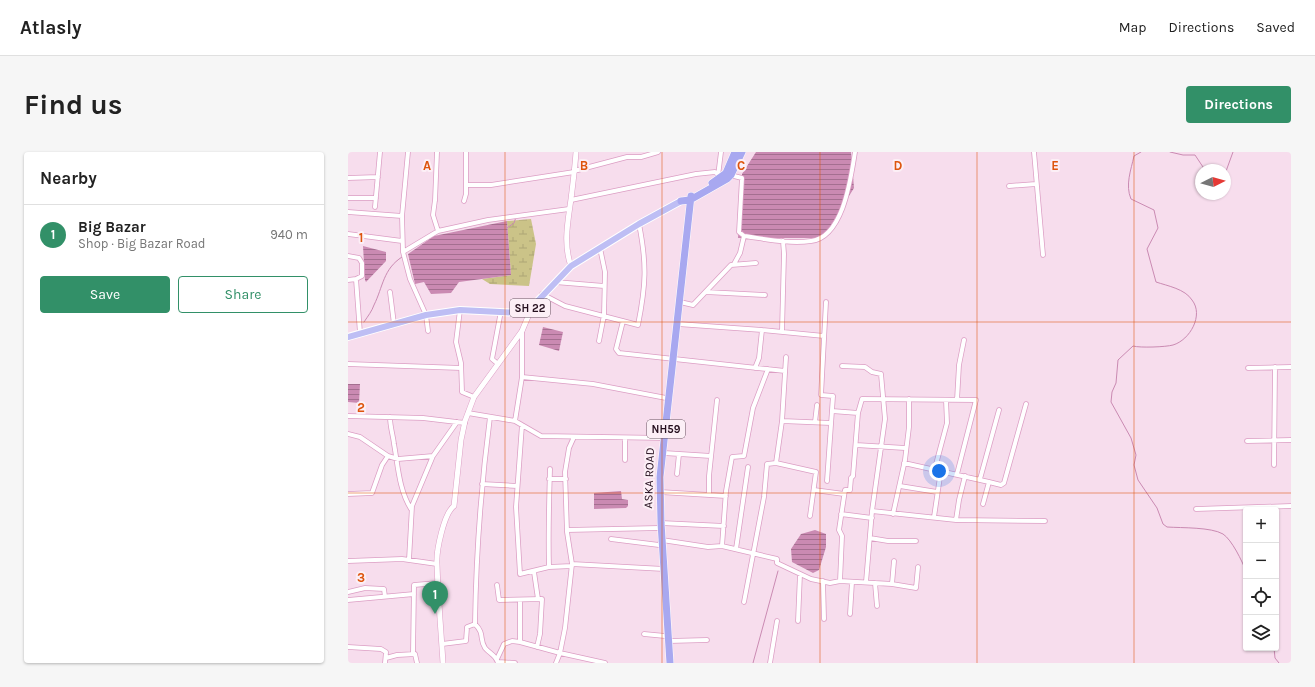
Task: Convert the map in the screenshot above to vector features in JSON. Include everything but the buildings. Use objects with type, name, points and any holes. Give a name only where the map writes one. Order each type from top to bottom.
[{"type":"highway","points":[[687,199],[723,176],[735,152]]},
{"type":"highway","points":[[687,199],[723,176],[742,152]]},
{"type":"highway","name":"NH59","points":[[660,525],[660,492],[664,453],[663,438],[672,359],[678,324],[687,199]]},
{"type":"highway","name":"ASKA ROAD","points":[[666,663],[667,638],[657,479],[672,359],[687,199]]},
{"type":"highway","name":"NH59","points":[[667,638],[670,663]]},
{"type":"main road","name":"SH 22","points":[[348,337],[426,315],[460,310],[521,313],[533,306],[542,294],[571,266],[639,224],[687,199]]},
{"type":"street","points":[[376,207],[380,152]]},
{"type":"street","points":[[408,152],[402,216],[402,241],[410,279],[426,315],[428,331]]},
{"type":"street","points":[[438,152],[433,215],[438,231]]},
{"type":"street","points":[[464,201],[466,185],[466,152]]},
{"type":"street","points":[[571,266],[566,252],[568,241],[567,221],[571,200],[576,152]]},
{"type":"street","points":[[466,185],[491,185],[574,171],[658,152]]},
{"type":"street","points":[[721,152],[723,176]]},
{"type":"street","points":[[571,200],[696,174],[715,172],[723,176],[742,178],[739,232],[744,236],[783,241],[813,241],[828,232],[839,217],[850,188],[854,152]]},
{"type":"street","points":[[1034,152],[1043,255]]},
{"type":"street","points":[[348,178],[378,177]]},
{"type":"street","points":[[1009,186],[1036,184]]},
{"type":"street","points":[[348,198],[376,198]]},
{"type":"street","points":[[404,252],[438,231],[488,220],[569,209]]},
{"type":"street","points":[[348,212],[402,216]]},
{"type":"street","points":[[542,294],[565,306],[638,325],[645,287],[645,251],[639,224]]},
{"type":"street","points":[[348,234],[402,241]]},
{"type":"street","points":[[734,264],[740,253],[744,236]]},
{"type":"street","points":[[782,331],[783,241]]},
{"type":"street","points":[[599,342],[604,315],[605,272],[600,248]]},
{"type":"street","points":[[348,256],[361,259],[362,276],[356,279],[348,280]]},
{"type":"street","points":[[680,302],[693,305],[731,265],[756,262]]},
{"type":"street","points":[[356,279],[360,333]]},
{"type":"street","points":[[555,282],[604,286]]},
{"type":"street","points":[[390,292],[394,324]]},
{"type":"street","points":[[706,292],[765,296]]},
{"type":"street","points":[[826,302],[822,395],[833,396],[827,481]]},
{"type":"street","points":[[443,663],[437,564],[443,529],[450,509],[454,506],[464,423],[474,397],[522,331],[526,324],[528,314],[533,306]]},
{"type":"street","points":[[460,310],[456,342],[461,368],[462,392],[474,397]]},
{"type":"street","points":[[498,364],[492,359],[501,311]]},
{"type":"street","points":[[623,321],[616,351],[672,359],[785,371]]},
{"type":"street","points":[[678,324],[782,331],[824,336]]},
{"type":"street","points":[[755,368],[759,358],[762,330]]},
{"type":"street","points":[[515,421],[522,377],[522,331]]},
{"type":"street","points":[[957,400],[959,365],[964,340]]},
{"type":"street","points":[[776,463],[782,421],[786,357]]},
{"type":"street","points":[[348,364],[461,368]]},
{"type":"street","points":[[842,366],[865,367],[872,372],[881,374],[885,419],[872,511],[866,582]]},
{"type":"street","points":[[1274,465],[1275,367]]},
{"type":"street","points":[[1248,368],[1291,367]]},
{"type":"street","points":[[722,546],[726,496],[732,456],[744,456],[753,408],[768,369]]},
{"type":"street","points":[[522,377],[594,384],[666,398]]},
{"type":"street","points":[[840,581],[842,536],[839,530],[845,490],[850,490],[851,478],[853,476],[858,414],[862,399],[976,400],[957,474]]},
{"type":"street","points":[[893,514],[897,489],[900,486],[904,463],[909,427],[909,399]]},
{"type":"street","points":[[709,495],[711,456],[717,400]]},
{"type":"street","points":[[935,468],[947,423],[946,400]]},
{"type":"street","points":[[904,463],[935,468],[1001,485],[1004,483],[1026,404]]},
{"type":"street","points":[[815,422],[817,405]]},
{"type":"street","points":[[980,479],[999,410]]},
{"type":"street","points":[[832,411],[858,414]]},
{"type":"street","points":[[468,413],[515,421],[542,436],[663,438]]},
{"type":"street","points":[[348,416],[423,418],[464,423]]},
{"type":"street","points":[[390,417],[390,431],[394,443],[405,500],[411,509]]},
{"type":"street","points":[[490,417],[482,484],[475,624],[481,630],[485,648],[497,661],[515,663]]},
{"type":"street","points":[[782,421],[831,423]]},
{"type":"street","points":[[409,560],[411,509],[433,456],[457,422]]},
{"type":"street","points":[[522,425],[516,507],[520,574],[534,572],[549,567],[572,565],[663,569]]},
{"type":"street","points":[[348,434],[360,437],[388,456],[396,459],[433,456]]},
{"type":"street","points":[[556,663],[560,653],[565,628],[572,565],[567,530],[566,479],[569,448],[574,437]]},
{"type":"street","points":[[625,438],[625,460]]},
{"type":"street","points":[[1247,441],[1291,440]]},
{"type":"street","points":[[856,445],[905,448]]},
{"type":"street","points":[[664,453],[711,456]]},
{"type":"street","points":[[677,474],[679,454]]},
{"type":"street","points":[[348,494],[372,493],[382,465],[388,456]]},
{"type":"street","points":[[744,602],[764,497],[767,464],[776,463],[816,472],[810,516]]},
{"type":"street","points":[[736,549],[748,467]]},
{"type":"street","points":[[549,567],[547,520],[550,510],[550,469]]},
{"type":"street","points":[[934,517],[941,470]]},
{"type":"street","points":[[956,520],[959,500],[966,476]]},
{"type":"street","points":[[550,479],[566,479]]},
{"type":"street","points":[[983,504],[989,482]]},
{"type":"street","points":[[482,484],[517,486]]},
{"type":"street","points":[[900,486],[937,492]]},
{"type":"street","points":[[814,490],[844,494]]},
{"type":"street","points":[[660,492],[726,496]]},
{"type":"street","points":[[1196,509],[1291,506]]},
{"type":"street","points":[[872,511],[956,520],[1045,521]]},
{"type":"street","points":[[841,514],[872,518]]},
{"type":"street","points":[[567,530],[660,525],[724,526]]},
{"type":"street","points":[[870,538],[888,541],[916,541]]},
{"type":"street","points":[[611,539],[708,547],[722,546],[754,552],[777,559],[777,563],[811,579],[830,583],[840,581],[866,582],[916,588],[918,567]]},
{"type":"street","points":[[348,561],[409,560],[437,564]]},
{"type":"street","points":[[892,584],[894,561]]},
{"type":"street","points":[[534,572],[538,599]]},
{"type":"street","points":[[798,620],[800,574]]},
{"type":"street","points":[[823,581],[824,620]]},
{"type":"street","points":[[850,614],[852,582]]},
{"type":"street","points":[[417,663],[415,654],[413,653],[414,585],[438,583]]},
{"type":"street","points":[[875,583],[877,606]]},
{"type":"street","points":[[498,585],[500,600],[542,599],[540,634],[537,647]]},
{"type":"street","points":[[348,592],[365,588],[384,589],[385,597]]},
{"type":"street","points":[[348,600],[414,594]]},
{"type":"street","points":[[520,600],[520,642]]},
{"type":"street","points":[[770,663],[776,621]]},
{"type":"street","points":[[442,644],[466,641],[467,627],[475,624]]},
{"type":"street","points":[[644,634],[667,638],[707,640]]},
{"type":"street","points":[[497,661],[504,644],[520,642],[605,663]]},
{"type":"street","points":[[348,647],[381,649],[386,652],[386,661],[397,655],[415,654]]},
{"type":"green space","points":[[531,219],[536,244],[529,286],[490,284],[482,279],[511,275],[507,221]]},
{"type":"shaded area","points":[[756,152],[851,152],[854,188],[823,238],[738,238],[742,174]]},
{"type":"shaded area","points":[[507,221],[511,275],[459,282],[451,293],[431,294],[424,282],[415,284],[408,254],[434,236]]},
{"type":"shaded area","points":[[363,246],[386,252],[386,261],[366,282],[365,280]]},
{"type":"shaded area","points":[[543,327],[563,332],[559,351],[539,345]]},
{"type":"shaded area","points":[[348,384],[360,384],[359,403],[348,402]]},
{"type":"shaded area","points":[[621,491],[622,499],[628,500],[628,506],[626,508],[594,509],[594,493]]},
{"type":"shaded area","points":[[815,530],[826,534],[826,547],[819,570],[813,573],[792,562],[791,549],[801,534]]},
{"type":"waterway","points":[[1141,152],[1134,156],[1129,178],[1129,194],[1131,199],[1154,210],[1158,228],[1147,249],[1156,282],[1176,288],[1189,296],[1195,306],[1196,320],[1190,333],[1179,342],[1173,345],[1165,346],[1133,346],[1118,360],[1116,383],[1112,392],[1111,402],[1131,438],[1136,455],[1134,465],[1138,480],[1157,508],[1163,524],[1167,527],[1204,529],[1223,534],[1233,546],[1243,565]]},
{"type":"waterway","points":[[1170,152],[1183,155],[1195,155],[1201,164]]},
{"type":"waterway","points":[[1229,164],[1233,152]]},
{"type":"waterway","points":[[507,228],[514,223],[516,217]]},
{"type":"waterway","points":[[364,322],[372,309],[387,273],[402,257]]},
{"type":"waterway","points":[[753,663],[778,571]]},
{"type":"waterway","points":[[1274,651],[1275,658],[1279,663]]},
{"type":"place","name":"Big Bazar","points":[[435,614]]}]
